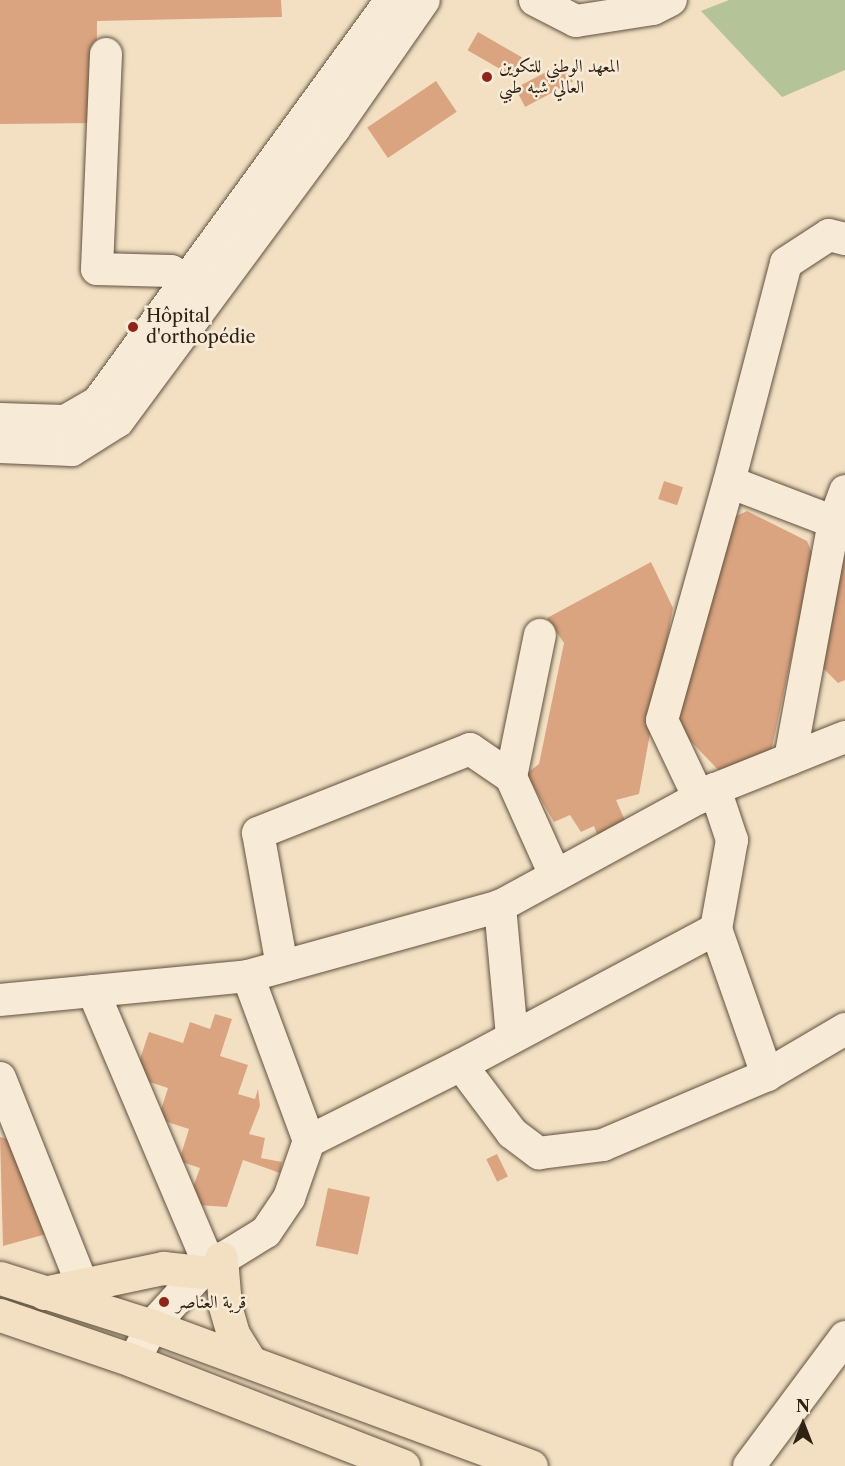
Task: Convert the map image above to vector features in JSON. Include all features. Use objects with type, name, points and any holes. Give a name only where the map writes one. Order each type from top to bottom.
[{"type":"main road","points":[[41,1294],[163,1268],[211,1265],[233,1334],[250,1361]]},
{"type":"main road","points":[[0,1278],[41,1294],[152,1326],[531,1466]]},
{"type":"main road","points":[[0,1315],[134,1361],[403,1466]]},
{"type":"street","points":[[0,447],[72,450],[118,421],[201,286],[391,0]]},
{"type":"street","points":[[0,419],[65,421],[98,402],[201,286],[424,0]]},
{"type":"street","points":[[535,0],[576,21],[653,9],[671,0]]},
{"type":"street","points":[[106,54],[97,268],[171,271],[201,286]]},
{"type":"street","points":[[767,1075],[716,929],[732,840],[662,720],[729,482],[786,263],[829,235],[845,239]]},
{"type":"street","points":[[729,482],[834,522]]},
{"type":"street","points":[[790,759],[834,522],[845,491]]},
{"type":"street","points":[[511,777],[540,634]]},
{"type":"street","points":[[0,1000],[248,976],[500,906],[707,794],[845,737]]},
{"type":"street","points":[[282,966],[258,833],[470,749],[511,777],[555,875]]},
{"type":"street","points":[[500,906],[512,1036]]},
{"type":"street","points":[[309,1141],[461,1065],[716,929]]},
{"type":"street","points":[[134,1361],[152,1326],[211,1265],[266,1232],[289,1198],[309,1141],[248,976]]},
{"type":"street","points":[[93,991],[211,1265]]},
{"type":"street","points":[[461,1065],[512,1133],[538,1153],[603,1145],[767,1075],[845,1029]]},
{"type":"street","points":[[0,1078],[10,1120],[82,1284]]},
{"type":"street","points":[[749,1466],[845,1337]]},
{"type":"green space","points":[[729,0],[845,0],[845,70],[782,97],[701,11]]},
{"type":"building","points":[[0,0],[281,0],[282,17],[97,21],[96,123],[0,124]]},
{"type":"building","points":[[478,32],[522,58],[512,76],[468,50]]},
{"type":"building","points":[[563,63],[573,82],[525,107],[515,88]]},
{"type":"building","points":[[436,81],[457,112],[388,158],[367,127]]},
{"type":"building","points":[[664,481],[683,487],[677,505],[658,499]]},
{"type":"building","points":[[747,511],[807,541],[813,556],[771,752],[726,778],[677,727],[732,518]]},
{"type":"building","points":[[845,554],[845,680],[838,683],[817,662]]},
{"type":"building","points":[[651,562],[673,608],[639,794],[616,800],[627,825],[598,837],[594,826],[581,832],[570,815],[554,822],[526,774],[539,764],[564,643],[547,618]]},
{"type":"building","points":[[215,1014],[232,1019],[220,1056],[248,1065],[238,1094],[255,1099],[258,1089],[260,1106],[249,1134],[265,1138],[261,1158],[282,1162],[280,1173],[243,1160],[227,1207],[198,1205],[191,1193],[200,1168],[179,1161],[189,1129],[158,1119],[168,1088],[134,1077],[149,1032],[183,1043],[190,1022],[210,1029]]},
{"type":"building","points":[[0,1137],[14,1141],[50,1233],[3,1246]]},
{"type":"building","points":[[497,1154],[508,1176],[497,1182],[486,1159]]},
{"type":"building","points":[[328,1188],[370,1197],[358,1255],[316,1246]]},
{"type":"place","name":"المعهد الوطني للتكوين العالي شبه طبي","points":[[487,77]]},
{"type":"place","name":"Hôpital d'orthopédie","points":[[133,327]]},
{"type":"place","name":"قرية العناصر","points":[[164,1302]]}]
